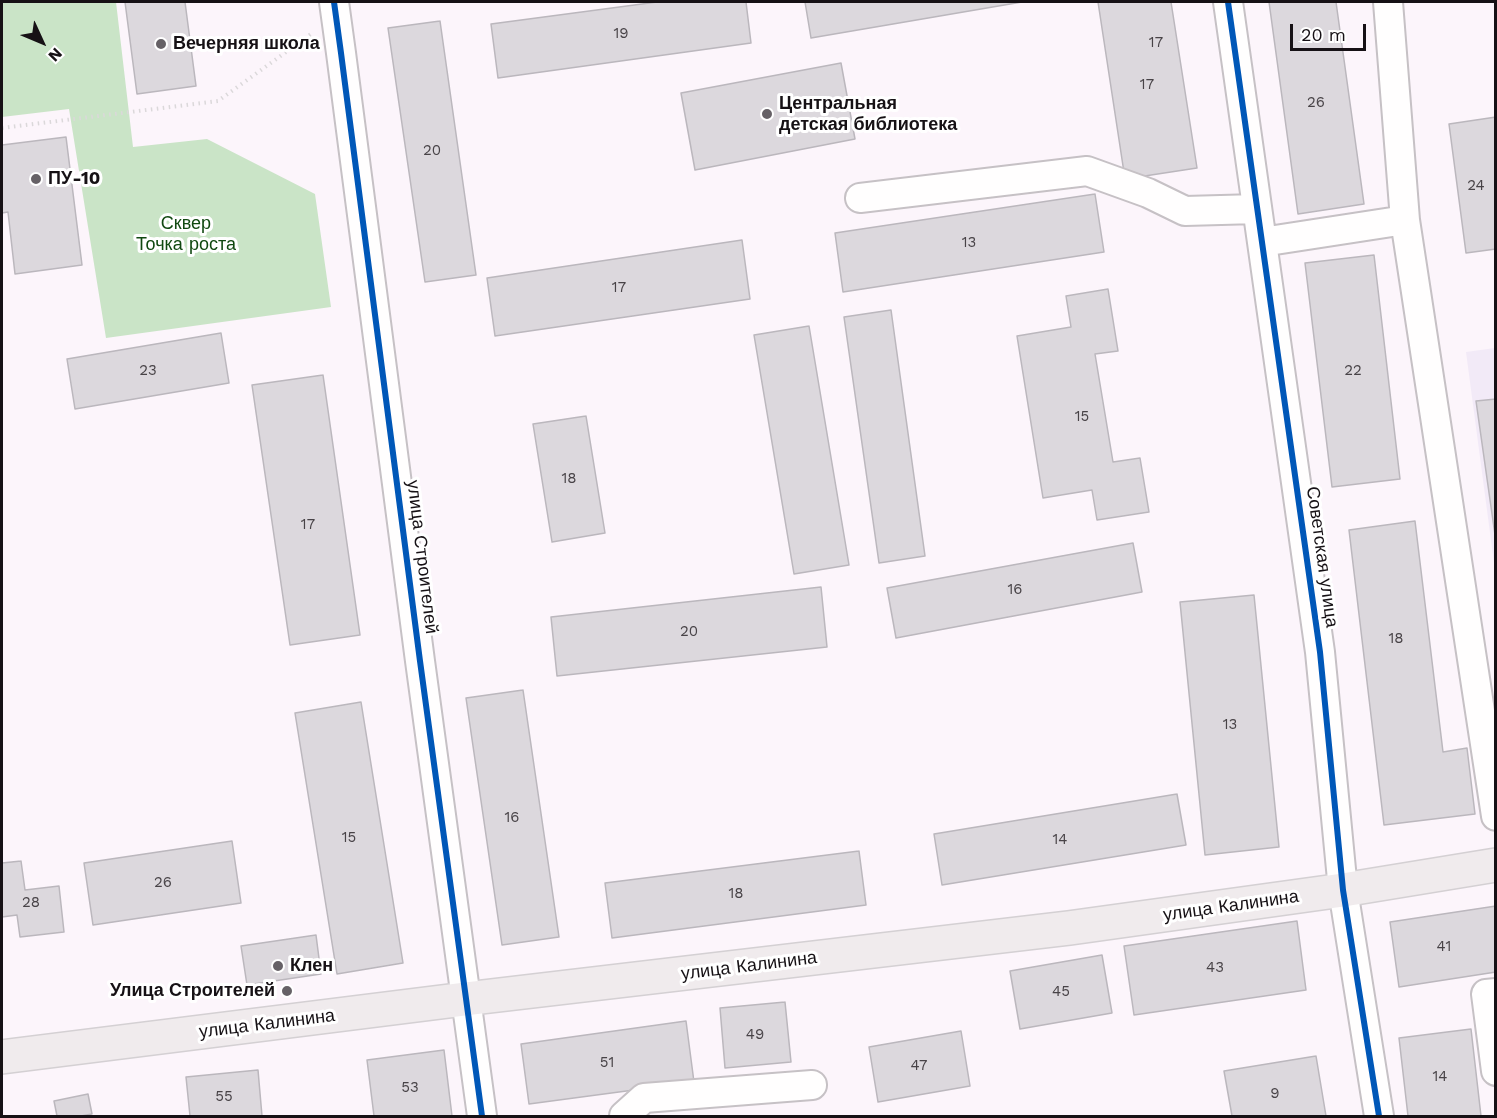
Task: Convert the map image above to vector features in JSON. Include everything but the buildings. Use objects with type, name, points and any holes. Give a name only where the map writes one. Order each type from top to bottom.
[{"type":"main road","name":"улица Калинина","points":[[2,1057],[465,999],[1069,928],[1343,890],[1496,865]]},
{"type":"street","name":"Советская улица","points":[[1228,2],[1320,652],[1343,890],[1379,1116]]},
{"type":"street","points":[[1388,2],[1405,220],[1490,735],[1496,816]]},
{"type":"street","name":"улица Строителей","points":[[335,9],[482,1116]]},
{"type":"street","points":[[860,198],[1087,171],[1185,211],[1257,209]]},
{"type":"street","points":[[1262,242],[1405,220]]},
{"type":"street","points":[[1496,993],[1486,994],[1496,1071]]},
{"type":"street","points":[[624,1116],[644,1098],[812,1085]]},
{"type":"path","points":[[2,128],[218,101],[335,9]]},
{"type":"shaded area","points":[[1495,348],[1495,563],[1494,563],[1466,352]]},
{"type":"green space","name":"Сквер Точка роста","points":[[2,2],[116,2],[133,147],[207,139],[315,194],[331,307],[106,338],[69,109],[2,117]]},
{"type":"cycle path","points":[[334,2],[482,1116]]},
{"type":"cycle path","points":[[1228,2],[1320,652],[1343,890],[1379,1116]]},
{"type":"place","name":"Вечерняя школа","points":[[161,44]]},
{"type":"place","name":"Центральная детская библиотека","points":[[767,114]]},
{"type":"place","name":"ПУ-10","points":[[36,179]]},
{"type":"place","name":"Клен","points":[[278,966]]},
{"type":"place","name":"Улица Строителей","points":[[287,991]]}]
